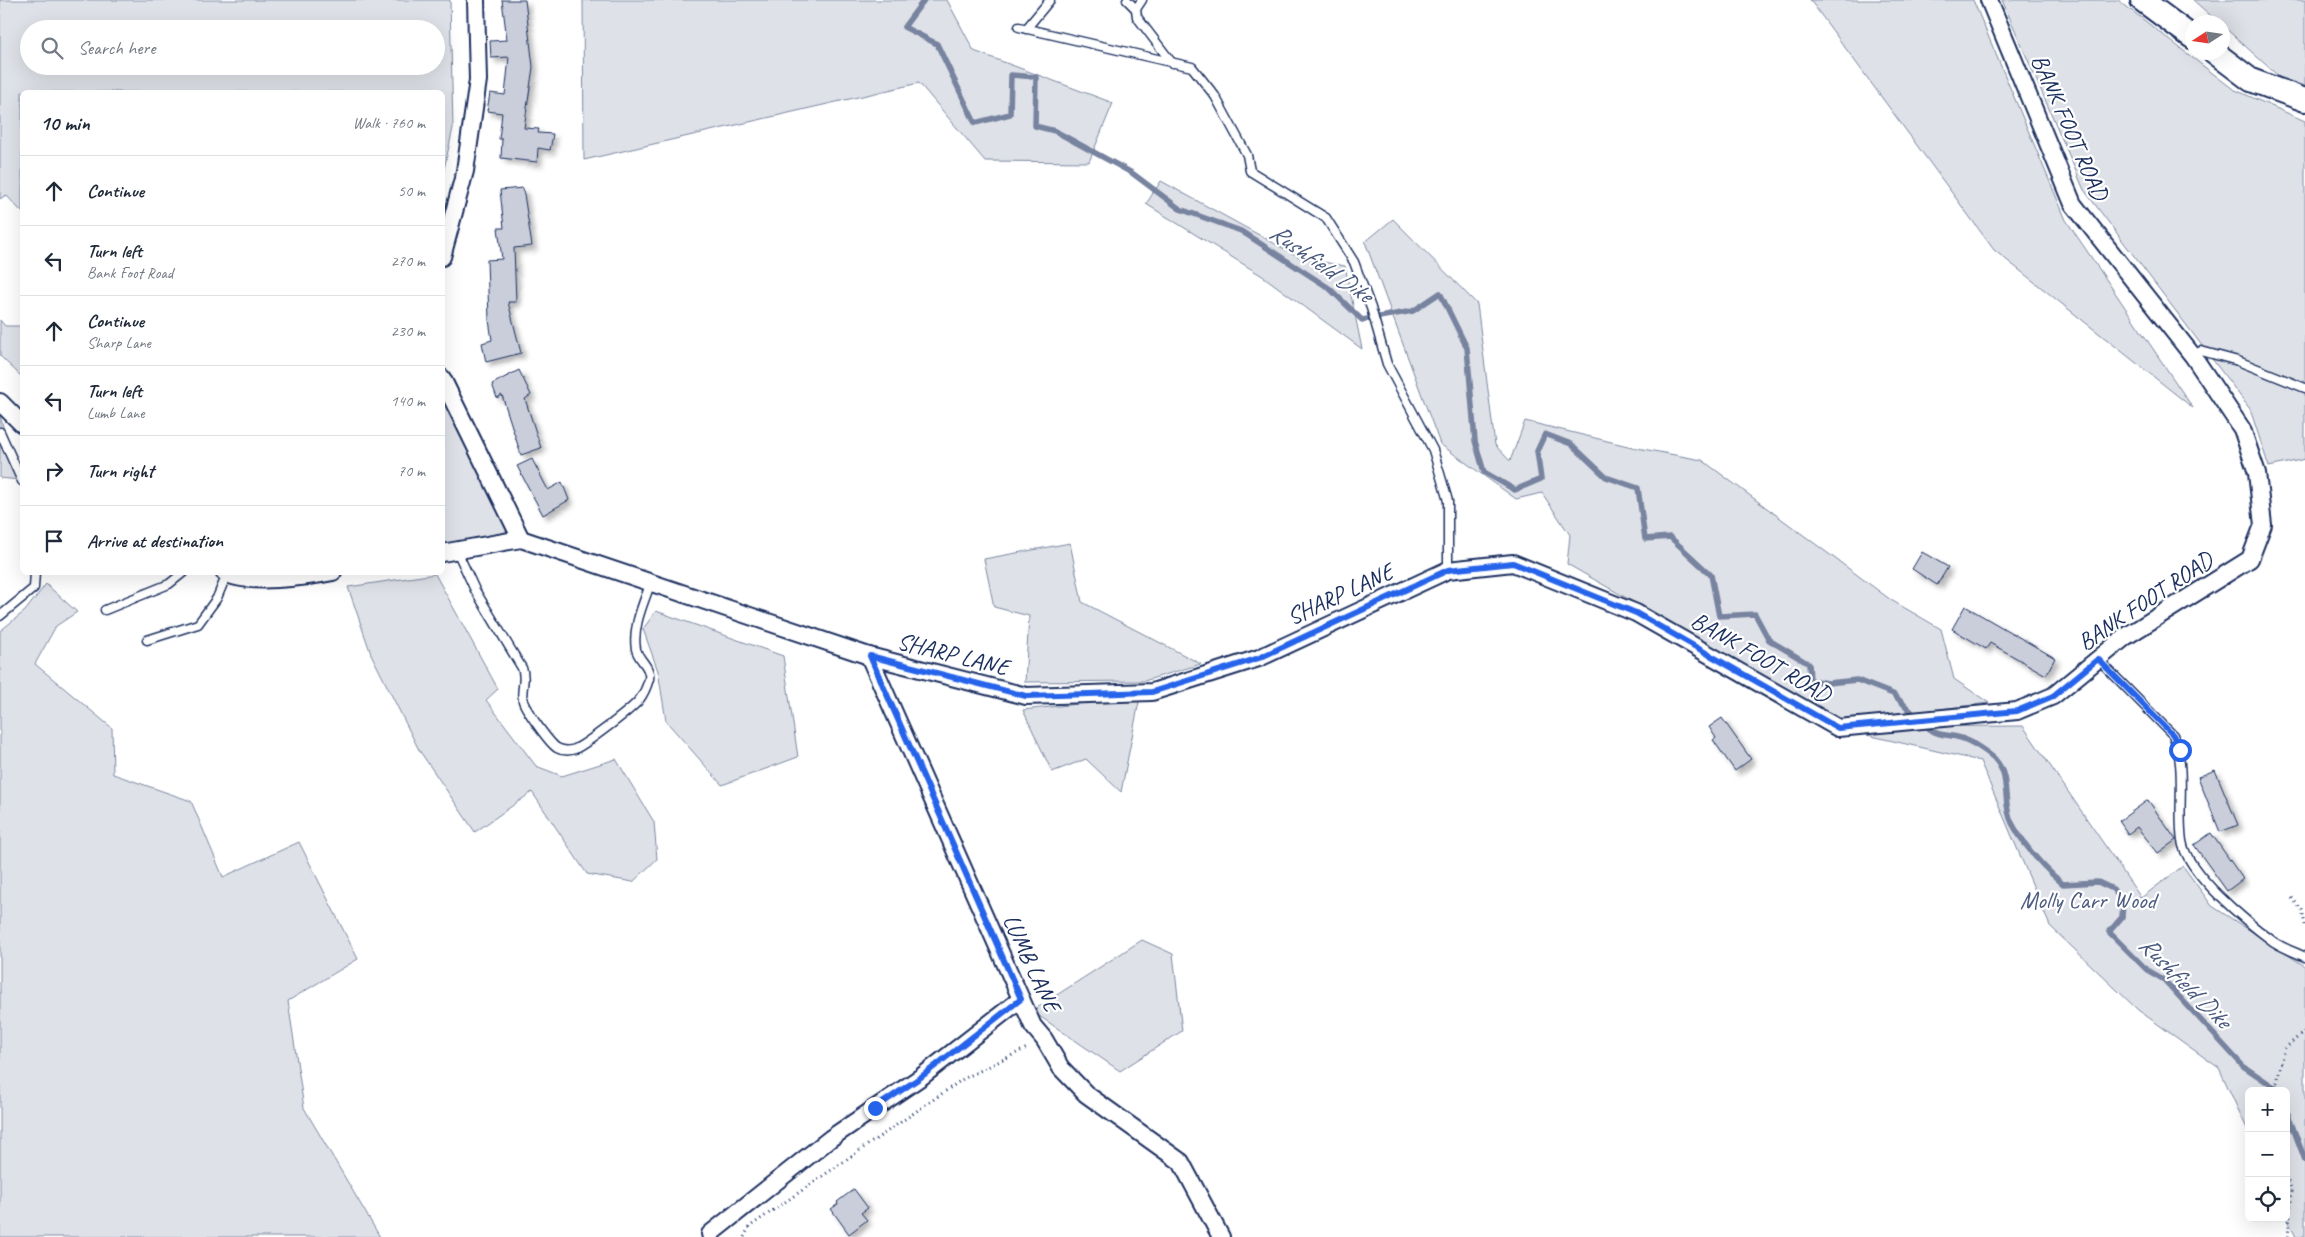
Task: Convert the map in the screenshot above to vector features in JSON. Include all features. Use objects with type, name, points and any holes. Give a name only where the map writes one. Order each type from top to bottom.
[{"type":"street","points":[[445,247],[465,171],[478,80],[476,0]]},
{"type":"street","name":"BANK FOOT ROAD","points":[[1448,570],[1513,563],[1522,566],[1636,613],[1838,728],[2017,711],[2053,696],[2125,637],[2250,559],[2263,525],[2257,473],[2242,429],[2193,356],[2073,204],[1989,0]]},
{"type":"street","points":[[2142,0],[2185,32]]},
{"type":"street","points":[[2225,60],[2251,80],[2305,100]]},
{"type":"street","points":[[445,384],[521,539]]},
{"type":"street","points":[[0,402],[20,422]]},
{"type":"street","name":"SHARP LANE","points":[[450,552],[521,539],[870,656],[1026,696],[1152,692],[1259,658],[1448,570]]},
{"type":"street","points":[[228,575],[244,580],[305,575]]},
{"type":"street","name":"LUMB LANE","points":[[870,656],[1033,1026],[1044,1039],[1060,1068],[1086,1094],[1181,1162],[1221,1237]]},
{"type":"street","points":[[710,1234],[831,1138],[921,1077],[1021,999]]},
{"type":"lane","points":[[1050,0],[1023,28],[1192,67],[1215,96],[1247,155],[1250,171],[1326,218],[1354,262],[1371,308],[1390,372],[1433,450],[1448,501],[1448,570]]},
{"type":"lane","points":[[1127,0],[1136,9],[1137,17],[1172,63]]},
{"type":"lane","points":[[1136,9],[1142,0]]},
{"type":"lane","points":[[2193,356],[2201,351],[2238,361],[2305,388]]},
{"type":"lane","points":[[0,432],[20,477]]},
{"type":"lane","points":[[450,552],[522,668],[525,675],[524,702],[556,748],[562,750],[578,748],[638,700],[645,690],[649,678],[648,671],[636,649],[636,637],[640,612],[652,582]]},
{"type":"lane","points":[[0,616],[34,588],[35,575]]},
{"type":"lane","points":[[105,610],[168,584],[180,575]]},
{"type":"lane","points":[[147,640],[198,624],[217,598],[225,575]]},
{"type":"lane","points":[[2098,659],[2173,735],[2180,750],[2182,843],[2191,861],[2214,891],[2241,916],[2276,943],[2305,957]]},
{"type":"path","points":[[2292,898],[2302,910],[2305,925]]},
{"type":"path","points":[[2273,1087],[2285,1048],[2305,1031]]},
{"type":"path","points":[[744,1237],[749,1227],[963,1079],[1044,1039]]},
{"type":"path","points":[[2290,1186],[2292,1190],[2290,1214]]},
{"type":"path","points":[[2288,1237],[2289,1222]]},
{"type":"green space","points":[[0,0],[450,0],[453,128],[445,165],[445,90],[20,90],[20,210],[6,195],[0,199]]},
{"type":"green space","points":[[583,0],[947,0],[974,51],[1113,103],[1089,162],[985,161],[919,83],[584,160]]},
{"type":"green space","points":[[1810,0],[1973,0],[2066,220],[2193,408],[1994,250]]},
{"type":"green space","points":[[2002,0],[2118,0],[2185,52],[2185,60],[2196,60],[2233,89],[2305,121],[2305,459],[2269,467],[2250,409],[2084,190]]},
{"type":"green space","points":[[2193,0],[2305,0],[2305,87],[2286,83],[2230,32],[2230,15],[2210,15]]},
{"type":"green space","points":[[1161,181],[1301,258],[1345,266],[1362,349],[1264,277],[1146,204]]},
{"type":"green space","points":[[1393,219],[1477,304],[1495,445],[1510,461],[1525,421],[1632,447],[1702,460],[1891,600],[1941,629],[1954,679],[1989,703],[1842,721],[1567,564],[1570,535],[1542,493],[1516,499],[1440,444],[1365,242]]},
{"type":"green space","points":[[0,320],[5,326],[20,326],[20,375],[0,356]]},
{"type":"green space","points":[[445,383],[519,538],[445,551]]},
{"type":"green space","points":[[0,416],[19,480],[0,478]]},
{"type":"green space","points":[[1070,543],[1082,602],[1201,664],[1144,681],[1025,682],[1029,616],[994,607],[984,559]]},
{"type":"green space","points":[[436,575],[498,689],[486,700],[536,766],[562,776],[616,759],[654,822],[657,859],[633,882],[587,874],[532,792],[475,832],[419,750],[371,654],[348,587]]},
{"type":"green space","points":[[46,584],[77,612],[56,626],[35,664],[112,728],[113,774],[191,801],[223,877],[299,842],[358,959],[288,1001],[304,1108],[380,1237],[0,1237],[0,631],[25,611]]},
{"type":"green space","points":[[656,611],[783,656],[798,757],[722,785],[666,721],[658,671],[643,629]]},
{"type":"green space","points":[[1140,697],[1121,792],[1086,759],[1052,772],[1023,710]]},
{"type":"green space","name":"Molly Carr Wood","points":[[2023,726],[2141,898],[2183,866],[2212,906],[2305,966],[2305,1237],[2296,1237],[2289,1222],[2290,1087],[2245,1087],[2245,1124],[2219,1068],[2138,1010],[2050,926],[1980,761],[1832,727]]},
{"type":"green space","points":[[1142,940],[1173,954],[1182,1031],[1120,1071],[1032,1011]]},
{"type":"building","points":[[502,0],[525,0],[533,67],[524,128],[539,129],[538,133],[553,134],[550,150],[538,148],[537,162],[501,158],[502,139],[499,139],[502,113],[487,111],[490,93],[505,95],[509,57],[491,58],[490,41],[507,40]]},
{"type":"building","points":[[523,188],[532,246],[514,248],[516,302],[508,302],[521,353],[486,362],[482,343],[492,340],[489,320],[487,260],[502,259],[498,228],[504,228],[500,190]]},
{"type":"building","points":[[519,370],[531,395],[525,399],[541,448],[521,455],[502,395],[497,398],[492,384]]},
{"type":"building","points":[[532,459],[548,490],[562,482],[569,500],[543,515],[517,466]]},
{"type":"building","points":[[1922,552],[1948,567],[1937,585],[1912,569]]},
{"type":"building","points":[[1965,606],[2055,658],[2046,675],[1990,643],[1986,649],[1952,629]]},
{"type":"building","points":[[1722,718],[1751,759],[1735,771],[1713,740],[1716,738],[1709,727]]},
{"type":"building","points":[[2215,770],[2238,825],[2220,832],[2198,777]]},
{"type":"building","points":[[2148,800],[2176,840],[2158,853],[2137,827],[2128,834],[2119,821]]},
{"type":"building","points":[[2211,833],[2243,879],[2227,891],[2194,845]]},
{"type":"building","points":[[854,1189],[868,1208],[861,1213],[867,1220],[849,1234],[831,1209]]},
{"type":"waterway","name":"Rushfield Dike","points":[[924,0],[904,27],[937,44],[975,123],[1010,114],[1011,75],[1036,77],[1035,126],[1055,131],[1132,173],[1180,209],[1241,231],[1329,288],[1362,320],[1413,311],[1440,293],[1467,348],[1475,441],[1484,472],[1515,490],[1541,479],[1537,451],[1545,434],[1571,444],[1606,477],[1638,488],[1645,539],[1670,537],[1711,575],[1719,616],[1755,614],[1769,640],[1809,664],[1810,680],[1828,683],[1857,680],[1893,694],[1917,717]]},
{"type":"waterway","name":"Rushfield Dike","points":[[1924,724],[1937,733],[1969,741],[1994,758],[2003,773],[2007,806],[2012,823],[2022,840],[2035,856],[2063,884],[2098,882],[2113,889],[2123,903],[2122,917],[2109,932],[2147,970],[2164,980],[2243,1066],[2274,1087]]},
{"type":"waterway","name":"Rushfield Dike","points":[[2290,1120],[2305,1160]]},
{"type":"route","points":[[875,1108],[921,1077],[1021,999],[870,656],[904,667],[1026,696],[1152,692],[1259,658],[1448,570],[1513,563],[1636,613],[1838,728],[2017,711],[2053,696],[2098,659],[2173,735],[2180,750]]}]
